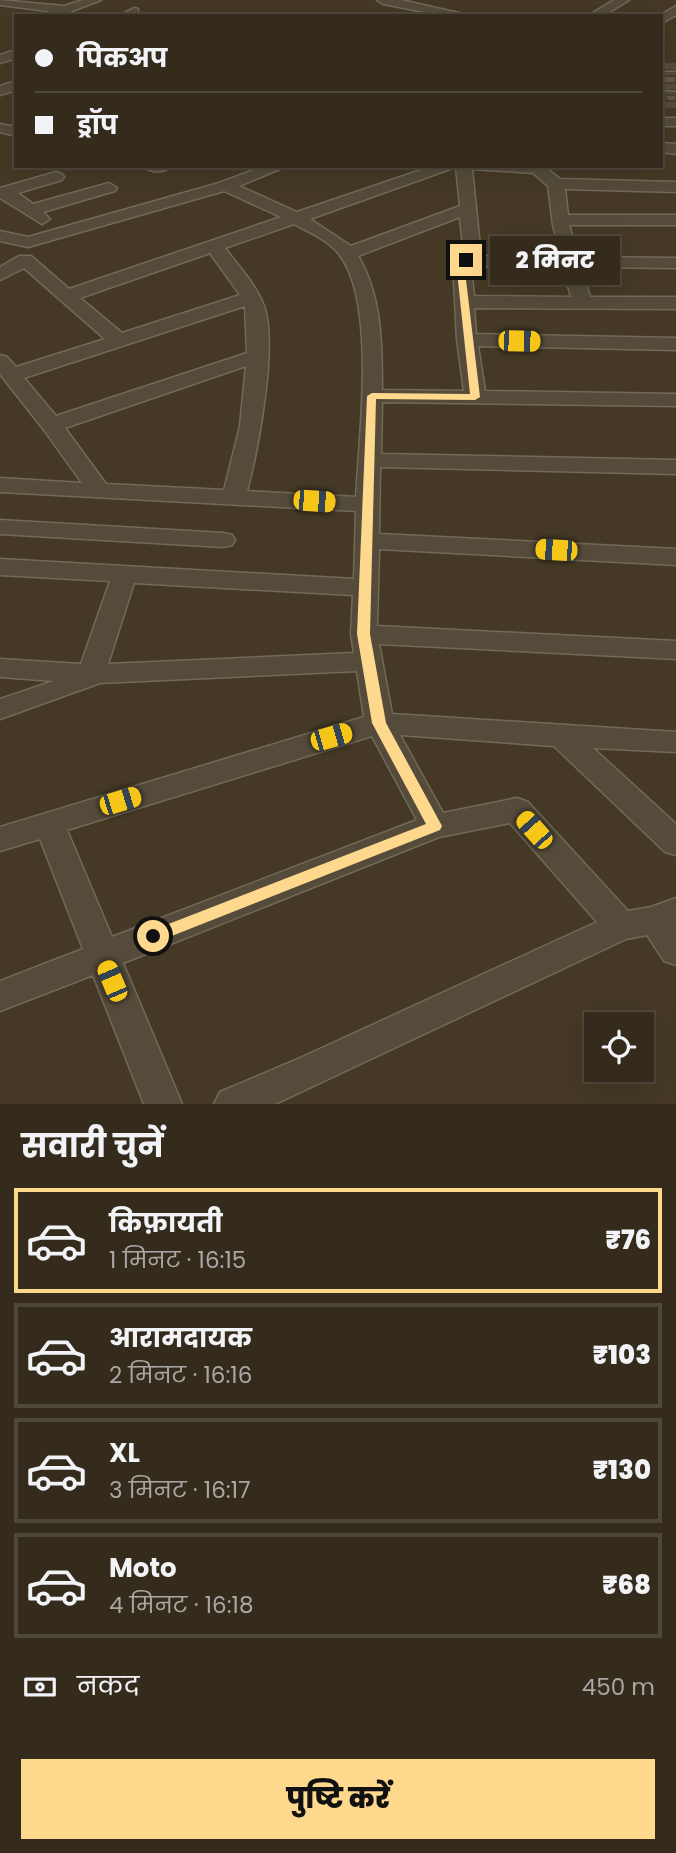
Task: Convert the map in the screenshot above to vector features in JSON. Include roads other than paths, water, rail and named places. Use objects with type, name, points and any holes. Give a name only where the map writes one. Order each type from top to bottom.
[{"type":"street","points":[[54,14],[95,0]]},
{"type":"street","points":[[383,0],[456,14]]},
{"type":"street","points":[[598,14],[623,0]]},
{"type":"street","points":[[0,1],[65,10]]},
{"type":"street","points":[[0,10],[32,14]]},
{"type":"street","points":[[0,275],[27,251],[60,233],[225,186],[274,168]]},
{"type":"street","points":[[69,295],[443,168]]},
{"type":"street","points":[[464,168],[473,260]]},
{"type":"street","points":[[533,168],[544,172],[556,184],[570,262],[582,303]]},
{"type":"street","points":[[7,189],[56,177]]},
{"type":"street","points":[[556,184],[676,187]]},
{"type":"street","points":[[225,186],[296,219],[339,243],[349,253],[360,282],[372,339],[367,647],[379,723],[435,826]]},
{"type":"street","points":[[30,210],[109,188]]},
{"type":"street","points":[[7,189],[60,233]]},
{"type":"street","points":[[349,253],[469,208]]},
{"type":"street","points":[[561,220],[676,220]]},
{"type":"street","points":[[0,236],[27,251],[119,341]]},
{"type":"street","points":[[215,247],[251,298],[258,332],[256,401],[244,464],[234,497]]},
{"type":"street","points":[[0,250],[27,251]]},
{"type":"street","points":[[475,397],[460,262],[676,263]]},
{"type":"street","points":[[97,488],[52,425],[6,368],[119,341],[251,298]]},
{"type":"street","points":[[466,302],[676,303]]},
{"type":"street","points":[[467,340],[676,344]]},
{"type":"street","points":[[52,425],[257,356]]},
{"type":"street","points":[[372,396],[676,400]]},
{"type":"street","points":[[369,460],[676,467]]},
{"type":"street","points":[[0,485],[97,488],[368,505]]},
{"type":"street","points":[[0,527],[223,540]]},
{"type":"street","points":[[367,541],[676,557]]},
{"type":"street","points":[[0,567],[366,588]]},
{"type":"street","points":[[0,709],[84,683],[91,674],[125,573]]},
{"type":"street","points":[[0,668],[91,674],[367,647],[676,650]]},
{"type":"street","points":[[0,839],[379,723],[676,741]]},
{"type":"street","points":[[562,736],[676,844]]},
{"type":"street","points":[[0,996],[435,826],[517,810],[621,926]]},
{"type":"street","points":[[49,823],[163,1104]]},
{"type":"street","points":[[233,1104],[311,1071],[621,926],[666,915],[676,951]]}]
